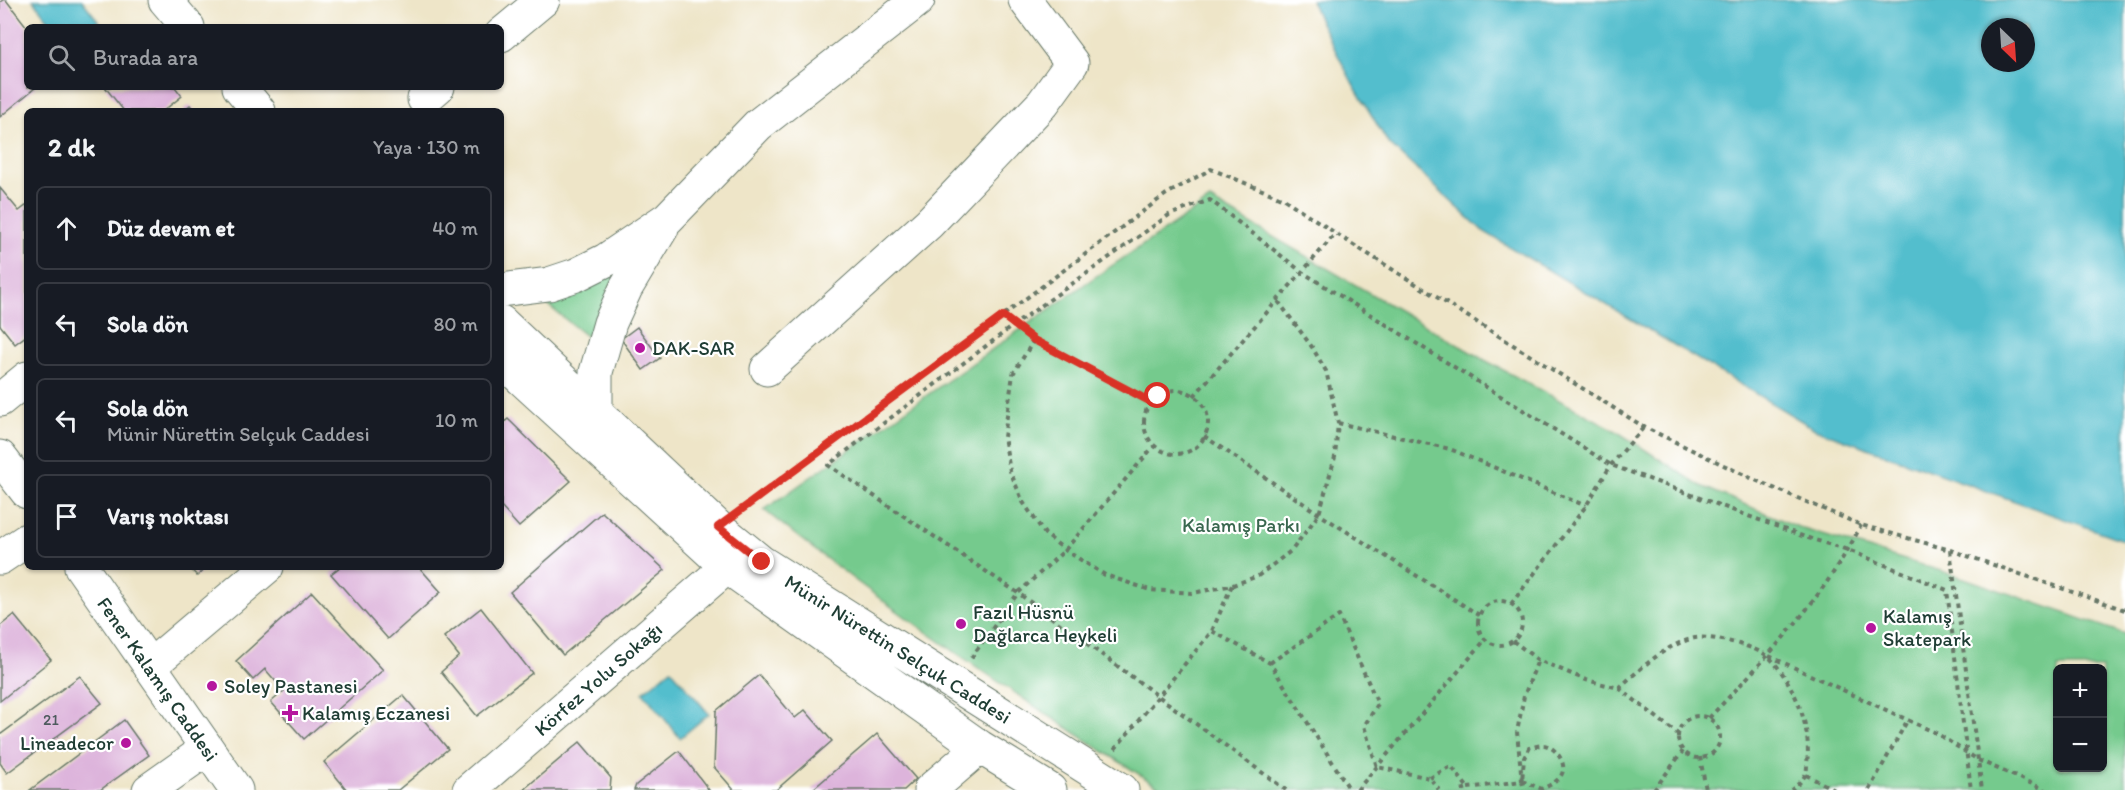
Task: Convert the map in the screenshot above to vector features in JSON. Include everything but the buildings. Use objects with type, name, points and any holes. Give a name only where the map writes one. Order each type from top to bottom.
[{"type":"street","points":[[165,0],[185,24]]},
{"type":"street","points":[[191,0],[211,24]]},
{"type":"street","points":[[504,32],[543,0]]},
{"type":"street","points":[[504,290],[549,284],[576,275],[606,260],[668,218],[758,125],[918,0]]},
{"type":"street","points":[[767,369],[929,223],[1043,103],[1072,63],[1026,0]]},
{"type":"street","points":[[242,90],[256,108]]},
{"type":"street","points":[[267,90],[282,108]]},
{"type":"street","points":[[596,411],[596,372],[610,323],[626,288],[668,218]]},
{"type":"street","name":"Münir Nürettin Selçuk Caddesi","points":[[504,325],[718,527],[762,562],[1122,790]]},
{"type":"street","name":"Münir Nürettin Selçuk Caddesi","points":[[504,366],[727,567],[980,747],[1050,790]]},
{"type":"street","points":[[0,399],[24,380]]},
{"type":"street","points":[[0,457],[24,488]]},
{"type":"street","points":[[0,558],[24,542]]},
{"type":"street","name":"Körfez Yolu Sokağı","points":[[469,790],[727,567]]},
{"type":"street","name":"Fener Kalamış Caddesi","points":[[83,570],[236,790]]},
{"type":"street","points":[[150,666],[263,570]]},
{"type":"street","points":[[930,790],[980,747]]},
{"type":"street","points":[[149,790],[207,749]]},
{"type":"path","points":[[718,527],[1165,195],[1212,169],[1284,199],[1644,427],[1755,480],[1861,525],[1950,550],[2125,610]]},
{"type":"path","points":[[1286,790],[1018,593],[828,465],[1014,325],[1169,215],[1210,200],[1302,272],[1611,465],[1805,537],[1848,550],[1947,590],[1971,790]]},
{"type":"path","points":[[1194,396],[1336,233]]},
{"type":"path","points":[[1034,340],[1013,374],[1004,437],[1010,471],[1023,502],[1045,534],[1065,550],[1105,575],[1150,590],[1194,593],[1233,585],[1258,576],[1292,550],[1319,514],[1335,458],[1338,423],[1326,371],[1312,347],[1278,301]]},
{"type":"path","points":[[1003,316],[1034,340],[1151,402]]},
{"type":"path","points":[[1176,390],[1194,396],[1201,402],[1208,419],[1204,436],[1199,444],[1182,454],[1172,454],[1154,446],[1145,433],[1144,425],[1144,417],[1151,402],[1158,396],[1176,390]]},
{"type":"path","points":[[1338,423],[1450,449],[1586,506]]},
{"type":"path","points":[[1511,604],[1586,506],[1611,465],[1644,427]]},
{"type":"path","points":[[1204,436],[1319,514],[1479,615]]},
{"type":"path","points":[[953,683],[1018,593],[1065,550],[1154,446]]},
{"type":"path","points":[[1709,718],[1800,620],[1848,550],[1861,525]]},
{"type":"path","points":[[1950,550],[1982,790]]},
{"type":"path","points":[[1094,773],[1212,631],[1233,585]]},
{"type":"path","points":[[1496,601],[1511,604],[1517,608],[1522,621],[1522,629],[1513,641],[1498,645],[1485,639],[1478,628],[1479,615],[1489,604],[1496,601]]},
{"type":"path","points":[[1270,663],[1339,616],[1378,704],[1364,726],[1377,766]]},
{"type":"path","points":[[1212,631],[1270,663],[1350,790]]},
{"type":"path","points":[[1619,688],[1664,651],[1696,638],[1737,642],[1936,733],[1978,760],[2046,790]]},
{"type":"path","points":[[1357,790],[1485,639]]},
{"type":"path","points":[[1513,641],[1538,660],[1586,680],[1619,688],[1678,734]]},
{"type":"path","points":[[1768,656],[1788,683],[1803,713],[1810,747],[1806,776],[1791,790]]},
{"type":"path","points":[[1524,790],[1517,732],[1524,696],[1538,660]]},
{"type":"path","points":[[1696,716],[1709,718],[1718,728],[1720,741],[1712,753],[1707,756],[1688,755],[1680,746],[1678,734],[1684,722],[1696,716]]},
{"type":"path","points":[[1869,790],[1907,721]]},
{"type":"path","points":[[1461,790],[1522,781],[1542,789],[1557,781],[1563,770],[1557,753],[1551,747],[1543,745],[1529,748],[1524,758],[1522,781]]},
{"type":"path","points":[[1654,790],[1683,751]]},
{"type":"path","points":[[1700,757],[1706,790]]},
{"type":"path","points":[[1377,766],[1430,778],[1439,790]]},
{"type":"path","points":[[1430,778],[1451,766],[1468,788]]},
{"type":"path","points":[[1806,776],[1835,790]]},
{"type":"green space","name":"Kalamış Parkı","points":[[1210,200],[1479,357],[1613,429],[1701,486],[1803,529],[1964,578],[2125,634],[2125,790],[1164,790],[960,656],[861,585],[764,510],[1092,279]]},
{"type":"green space","points":[[626,261],[590,339],[539,298]]},
{"type":"water","points":[[33,0],[82,0],[99,22],[97,24],[52,24]]},
{"type":"water","points":[[1311,0],[2125,0],[2125,541],[1815,429],[1483,231],[1388,143],[1353,84]]},
{"type":"water","points":[[671,669],[709,714],[680,738],[643,692]]},
{"type":"place","name":"DAK-SAR","points":[[640,348]]},
{"type":"place","name":"Fazıl Hüsnü Dağlarca Heykeli","points":[[961,624]]},
{"type":"place","name":"Kalamış Skatepark","points":[[1871,628]]},
{"type":"place","name":"Soley Pastanesi","points":[[212,686]]},
{"type":"place","name":"Kalamış Eczanesi","points":[[290,713]]},
{"type":"place","name":"Lineadecor","points":[[126,743]]},
{"type":"route","points":[[762,562],[718,527],[1003,316],[1034,340],[1151,402],[1158,396]]}]
